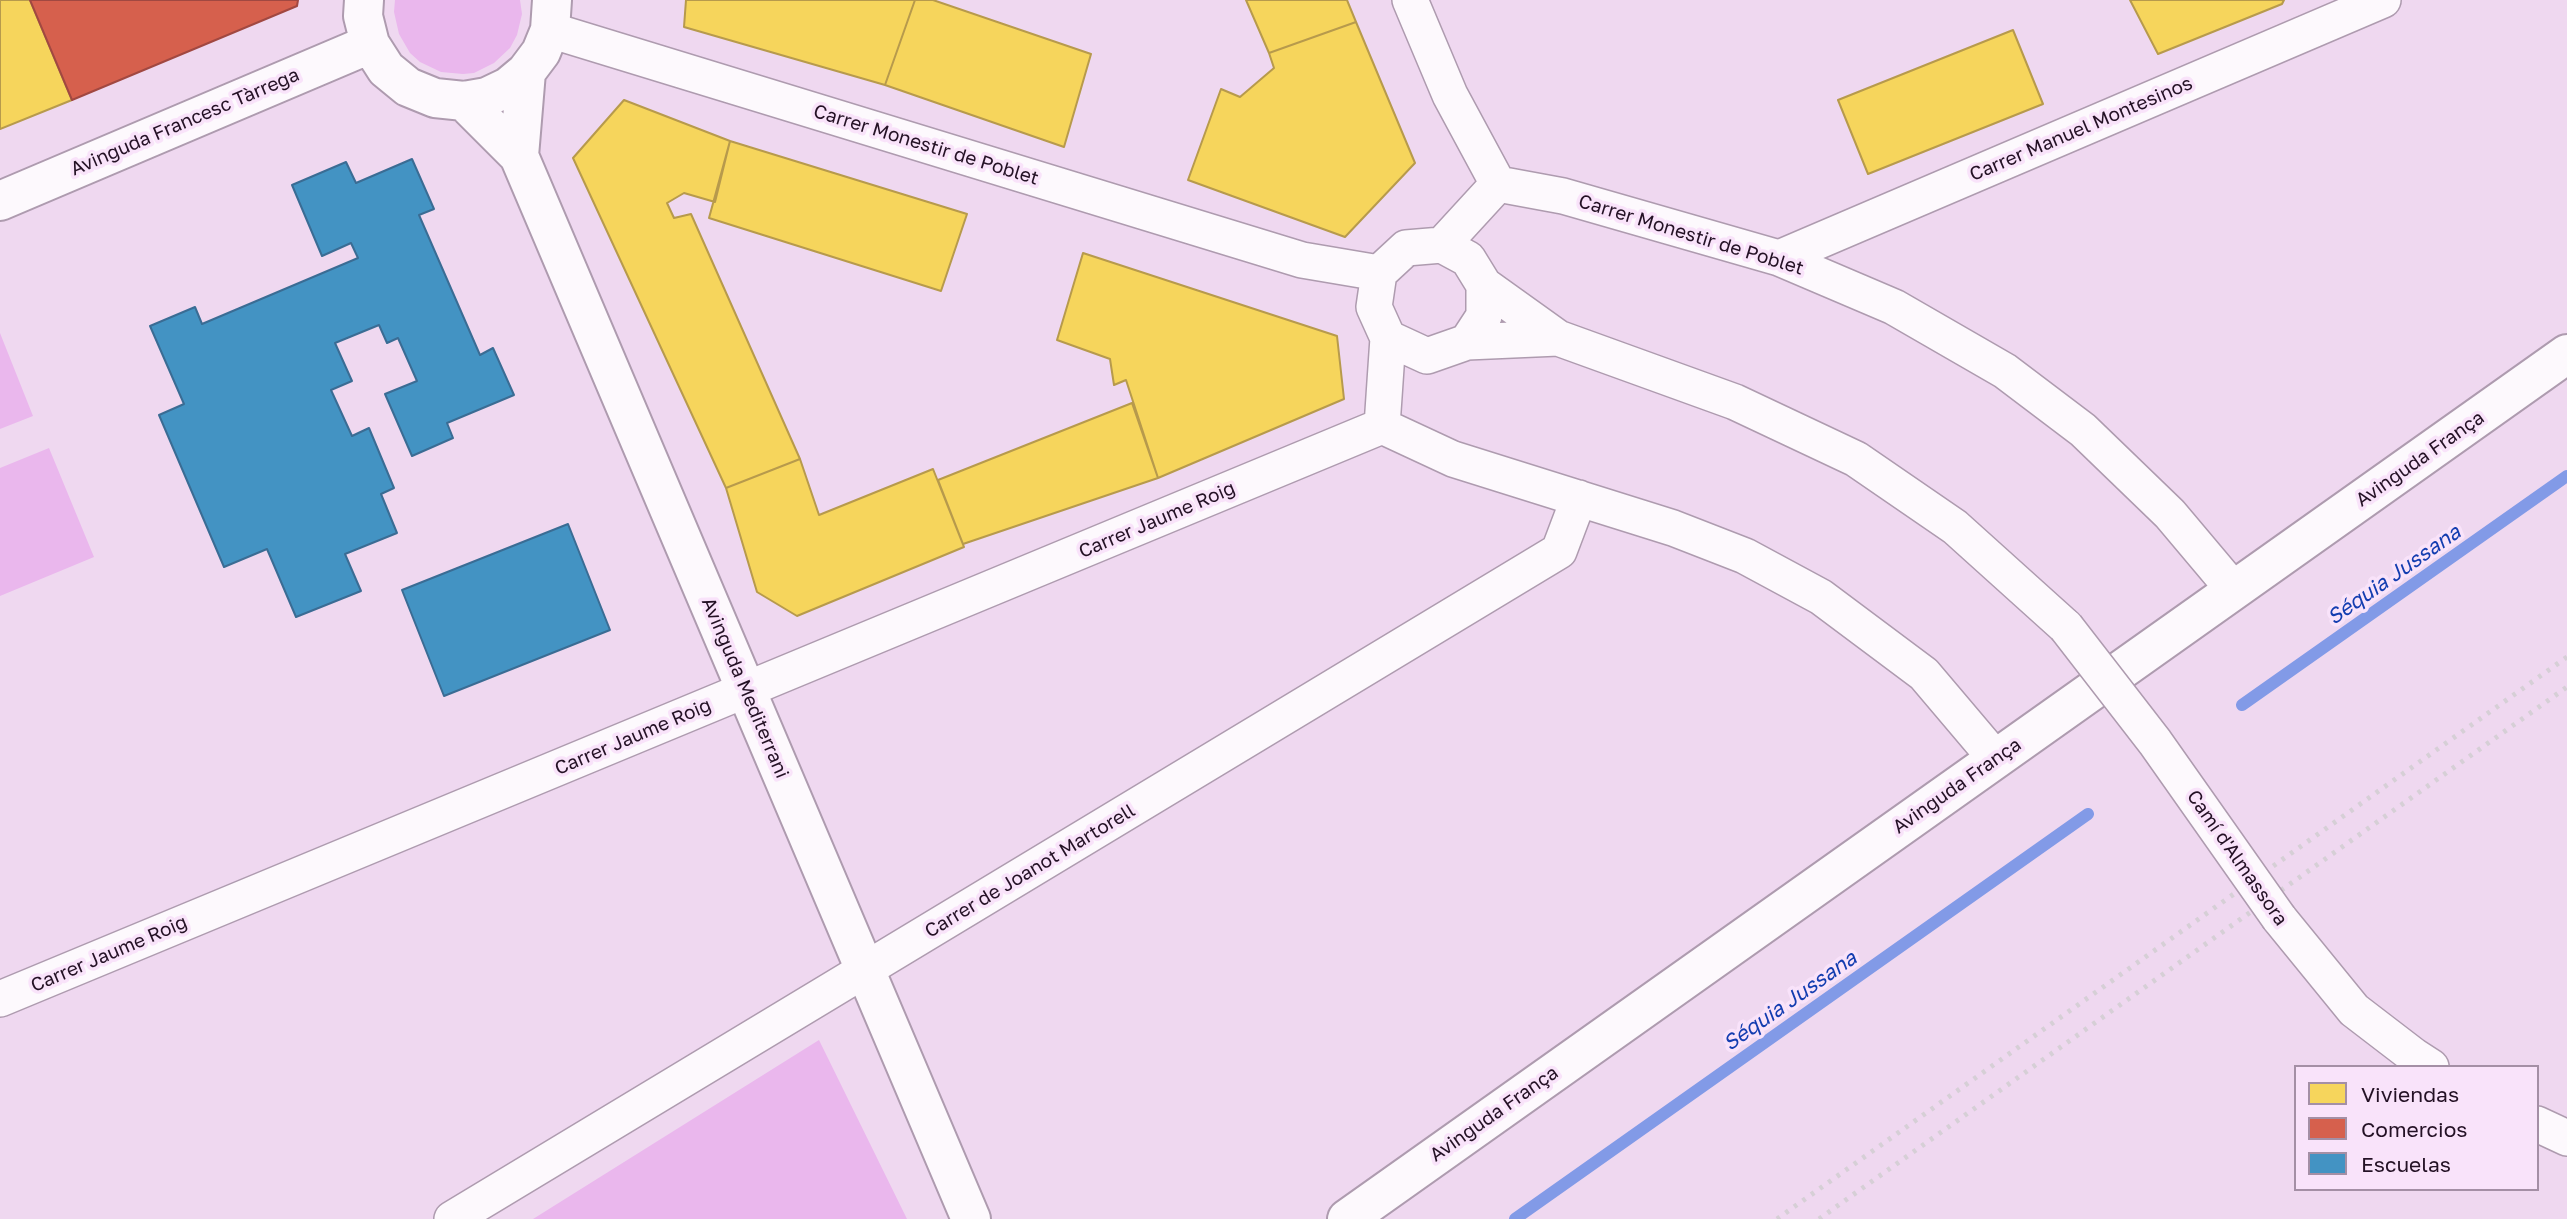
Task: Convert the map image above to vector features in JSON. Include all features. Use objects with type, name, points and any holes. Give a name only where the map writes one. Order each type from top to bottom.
[{"type":"main road","points":[[364,0],[363,16],[370,44],[386,69],[408,87],[435,98],[464,101],[487,97],[508,87],[526,72],[541,52],[551,15]]},
{"type":"main road","name":"Avinguda Francesc Tàrrega","points":[[0,201],[370,44]]},
{"type":"main road","name":"Avinguda Mediterrani","points":[[519,156],[526,72]]},
{"type":"main road","name":"Avinguda Mediterrani","points":[[464,101],[519,156],[971,1219]]},
{"type":"main road","name":"Avinguda França","points":[[1347,1219],[2567,354]]},
{"type":"street","name":"Carrer Manuel Montesinos","points":[[1779,258],[2383,0]]},
{"type":"street","points":[[1417,2],[1450,94],[1498,184],[1442,245]]},
{"type":"street","name":"Carrer Monestir de Poblet","points":[[551,15],[1302,260],[1377,290]]},
{"type":"street","name":"Carrer Monestir de Poblet","points":[[1498,184],[1563,196],[1779,258],[1894,307],[2005,371],[2083,430],[2170,513],[2234,590]]},
{"type":"street","points":[[1558,338],[1484,285],[1468,259],[1442,245],[1406,248],[1377,290],[1388,338],[1382,426],[1453,459],[1673,528],[1745,556],[1821,597],[1924,674],[1996,759]]},
{"type":"street","points":[[1467,342],[1484,316],[1484,285]]},
{"type":"street","points":[[1388,338],[1427,356],[1467,342],[1558,338]]},
{"type":"street","name":"Camí d'Almassora","points":[[1558,338],[1735,402],[1856,459],[1955,527],[2066,627],[2155,742],[2279,918],[2354,1010],[2428,1065]]},
{"type":"street","name":"Carrer Jaume Roig","points":[[0,999],[1382,426]]},
{"type":"street","name":"Carrer de Joanot Martorell","points":[[452,1219],[1559,551],[1579,498]]},
{"type":"street","points":[[2539,1125],[2567,1138]]},
{"type":"shaded area","points":[[395,0],[520,0],[522,14],[517,35],[510,48],[494,63],[474,73],[441,72],[420,62],[410,53],[399,34],[394,12]]},
{"type":"shaded area","points":[[0,333],[33,416],[0,429]]},
{"type":"shaded area","points":[[49,448],[94,557],[0,596],[0,468]]},
{"type":"shaded area","points":[[819,1040],[907,1219],[533,1219]]},
{"type":"building: Viviendas","points":[[0,0],[30,0],[72,100],[0,129]]},
{"type":"building: Viviendas","points":[[686,0],[915,0],[885,85],[684,27]]},
{"type":"building: Viviendas","points":[[915,0],[933,0],[1091,54],[1064,147],[885,85]]},
{"type":"building: Viviendas","points":[[1246,0],[1347,0],[1356,22],[1269,53]]},
{"type":"building: Viviendas","points":[[2130,0],[2284,0],[2282,4],[2158,54]]},
{"type":"building: Viviendas","points":[[1356,22],[1415,163],[1345,237],[1188,180],[1221,89],[1240,97],[1274,68],[1269,53]]},
{"type":"building: Viviendas","points":[[2013,30],[2043,104],[1868,174],[1838,100]]},
{"type":"building: Viviendas","points":[[624,100],[730,141],[715,202],[684,193],[667,203],[674,218],[691,214],[800,459],[726,488],[573,158]]},
{"type":"building: Viviendas","points":[[730,141],[967,214],[941,291],[709,218]]},
{"type":"building: Viviendas","points":[[1083,253],[1337,336],[1344,399],[1158,478],[1126,380],[1114,385],[1110,359],[1057,340]]},
{"type":"building: Viviendas","points":[[1132,403],[1158,478],[963,544],[938,480]]},
{"type":"building: Viviendas","points":[[800,459],[819,515],[933,469],[964,547],[797,616],[757,592],[726,488]]},
{"type":"building: Comercios","points":[[30,0],[298,0],[297,6],[72,100]]},
{"type":"building: Escuelas","points":[[412,159],[434,209],[419,215],[480,355],[493,348],[514,395],[447,423],[453,438],[412,456],[385,394],[417,381],[398,338],[387,343],[379,325],[335,343],[352,381],[331,390],[352,436],[369,428],[394,488],[381,494],[397,533],[345,554],[361,591],[296,617],[267,549],[224,567],[159,415],[184,404],[150,326],[195,307],[202,324],[358,258],[351,243],[322,256],[292,185],[346,162],[356,183]]},
{"type":"building: Escuelas","points":[[568,524],[610,630],[444,696],[402,590]]},
{"type":"waterway","name":"Séquia Jussana","points":[[2242,705],[2567,476]]},
{"type":"waterway","name":"Séquia Jussana","points":[[1515,1219],[2088,814]]},
{"type":"railway","points":[[1777,1219],[2567,657]]},
{"type":"railway","points":[[1819,1219],[2567,687]]}]
